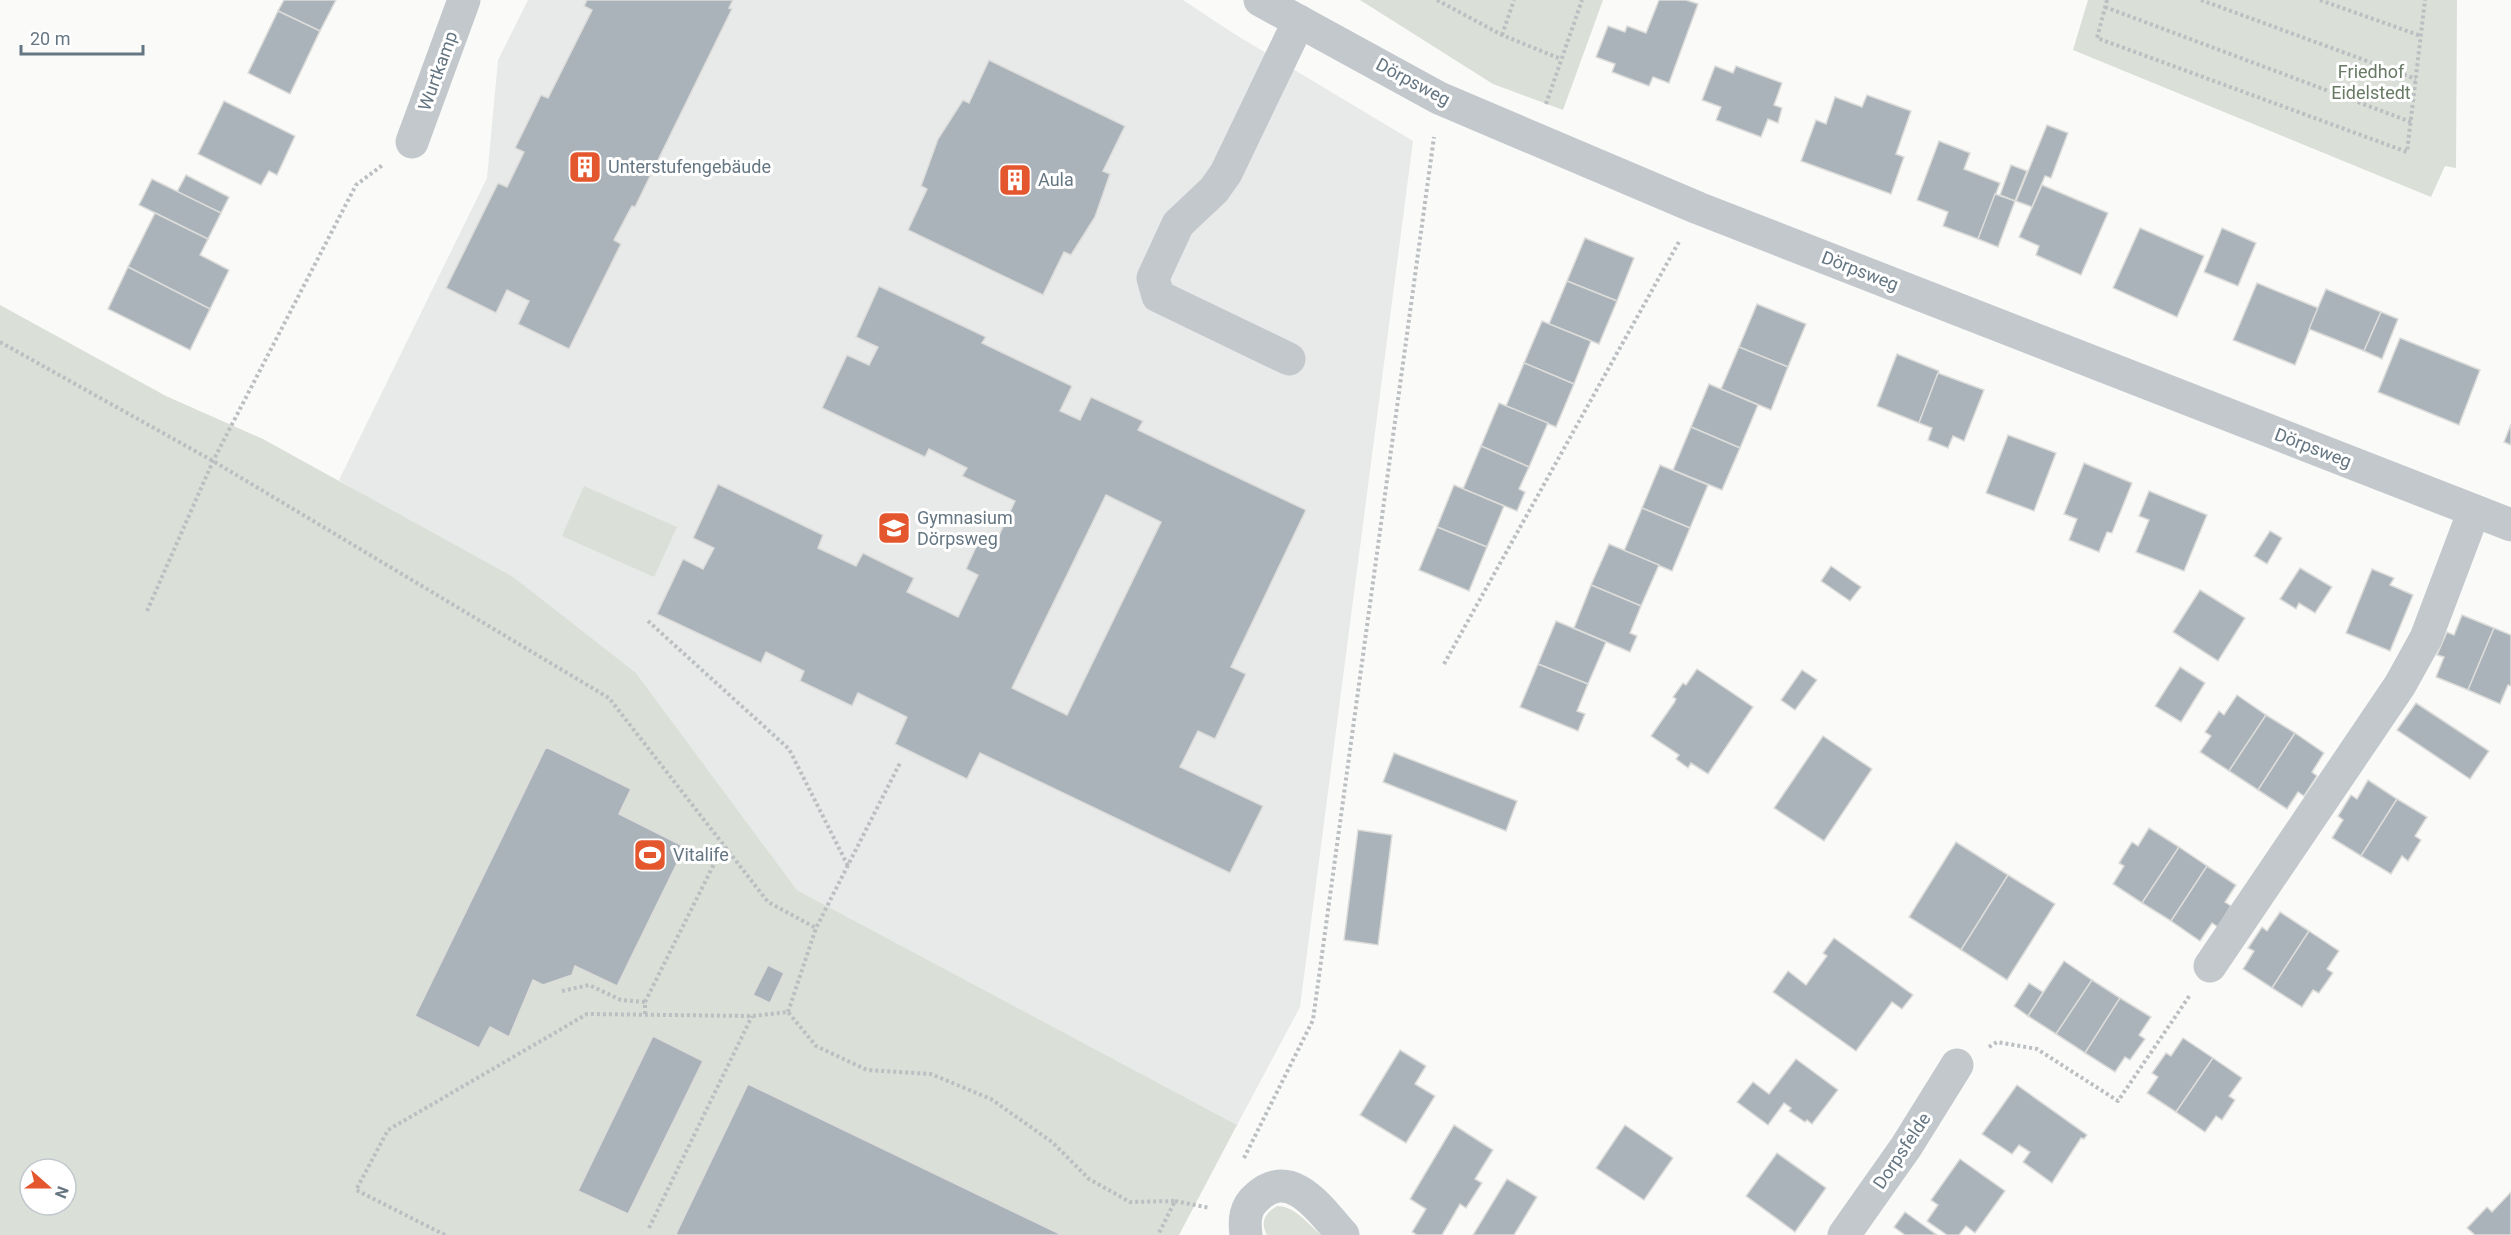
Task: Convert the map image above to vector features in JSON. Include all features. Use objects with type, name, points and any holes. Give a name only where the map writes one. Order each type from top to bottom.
[{"type":"street","name":"Wurtkamp","points":[[412,142],[464,0]]},
{"type":"street","name":"Dörpsweg","points":[[1260,0],[1439,98],[1698,208],[2511,525]]},
{"type":"street","points":[[1289,359],[1158,296],[1153,278],[1178,224],[1214,190],[1226,173],[1299,21]]},
{"type":"street","points":[[2202,978],[2400,685],[2426,638],[2474,510]]},
{"type":"street","name":"Dorpsfelde","points":[[1844,1235],[1906,1147],[1957,1065]]},
{"type":"street","points":[[1246,1235],[1245,1220],[1250,1203],[1265,1190],[1280,1185],[1295,1188],[1309,1197],[1343,1235]]},
{"type":"path","points":[[1437,0],[1502,35],[1561,59]]},
{"type":"path","points":[[1502,35],[1514,0]]},
{"type":"path","points":[[1533,138],[1582,0]]},
{"type":"path","points":[[2107,0],[2097,38],[2407,152],[2426,0]]},
{"type":"path","points":[[2201,0],[2416,79]]},
{"type":"path","points":[[2320,0],[2421,36]]},
{"type":"path","points":[[2106,7],[2411,122]]},
{"type":"path","points":[[1241,1165],[1313,1020],[1439,98]]},
{"type":"path","points":[[147,611],[213,461],[356,185],[412,142]]},
{"type":"path","points":[[1444,664],[1698,208]]},
{"type":"path","points":[[0,342],[213,461],[609,698],[768,902],[816,928]]},
{"type":"path","points":[[648,621],[789,749],[848,866]]},
{"type":"path","points":[[788,1012],[816,928],[901,761]]},
{"type":"path","points":[[645,1014],[645,1002],[723,846]]},
{"type":"path","points":[[1957,1065],[1997,1042],[2037,1049],[2118,1101],[2202,978]]},
{"type":"path","points":[[562,991],[590,985],[621,1000],[645,1002]]},
{"type":"path","points":[[445,1235],[356,1190],[388,1130],[587,1014],[752,1016],[788,1012]]},
{"type":"path","points":[[788,1012],[816,1046],[867,1070],[931,1074],[991,1099],[1052,1142],[1089,1179],[1130,1202],[1175,1201],[1158,1235]]},
{"type":"path","points":[[649,1228],[752,1016]]},
{"type":"shaded area","name":"Gymnasium Dörpsweg","points":[[528,0],[1183,0],[1236,35],[1413,141],[1300,1007],[1237,1125],[797,890],[636,673],[339,480],[487,178],[498,60]]},
{"type":"green space","points":[[1360,0],[1603,0],[1563,110],[1493,84]]},
{"type":"green space","name":"Friedhof Eidelstedt","points":[[2088,0],[2457,0],[2456,168],[2445,166],[2431,197],[2073,50]]},
{"type":"green space","points":[[0,305],[166,396],[263,439],[513,577],[636,673],[797,890],[1237,1125],[1179,1235],[0,1235]]},
{"type":"green space","points":[[584,486],[677,527],[654,577],[562,536]]},
{"type":"green space","points":[[1277,1206],[1295,1212],[1321,1235],[1267,1235],[1264,1226],[1265,1218]]},
{"type":"building","points":[[284,0],[336,0],[320,31],[278,11]]},
{"type":"building","name":"Unterstufengebäude","points":[[587,0],[733,0],[729,8],[732,9],[635,207],[632,206],[614,240],[621,244],[569,349],[518,324],[529,301],[507,290],[496,313],[446,288],[498,183],[507,187],[524,152],[515,148],[541,95],[548,98],[592,10],[584,6]]},
{"type":"building","points":[[1659,0],[1686,0],[1698,4],[1669,83],[1653,77],[1649,86],[1612,72],[1615,64],[1596,57],[1608,26],[1625,32],[1627,26],[1646,33]]},
{"type":"building","points":[[278,11],[320,31],[290,94],[248,73]]},
{"type":"building","name":"Aula","points":[[989,60],[1125,126],[1103,171],[1110,174],[1095,217],[1071,255],[1064,252],[1043,295],[908,230],[927,189],[921,186],[938,139],[963,100],[969,103]]},
{"type":"building","points":[[1715,66],[1733,73],[1736,66],[1782,83],[1774,105],[1782,108],[1778,123],[1768,119],[1761,137],[1716,120],[1721,107],[1702,100]]},
{"type":"building","points":[[1867,95],[1911,111],[1896,154],[1904,157],[1891,194],[1801,161],[1816,120],[1826,124],[1835,97],[1862,107]]},
{"type":"building","points":[[224,101],[295,136],[277,175],[269,171],[261,185],[198,154]]},
{"type":"building","points":[[2047,125],[2068,133],[2051,178],[2045,176],[2032,207],[2016,201]]},
{"type":"building","points":[[1939,141],[1970,153],[1964,169],[2000,183],[1978,239],[1943,226],[1948,212],[1917,200]]},
{"type":"building","points":[[2011,165],[2027,171],[2015,201],[2000,195]]},
{"type":"building","points":[[186,175],[229,197],[221,213],[177,192]]},
{"type":"building","points":[[152,179],[221,213],[208,239],[139,205]]},
{"type":"building","points":[[2042,185],[2108,213],[2081,275],[2036,255],[2039,246],[2019,237]]},
{"type":"building","points":[[1995,194],[2015,201],[1998,247],[1978,239]]},
{"type":"building","points":[[155,213],[208,239],[200,255],[229,270],[210,309],[128,267]]},
{"type":"building","points":[[2140,228],[2204,256],[2177,317],[2113,288]]},
{"type":"building","points":[[2222,228],[2256,243],[2238,286],[2204,272]]},
{"type":"building","points":[[1585,238],[1634,258],[1617,301],[1567,281]]},
{"type":"building","points":[[128,267],[210,309],[190,350],[108,309]]},
{"type":"building","points":[[1567,281],[1617,301],[1599,344],[1549,324]]},
{"type":"building","points":[[2257,283],[2318,308],[2295,365],[2233,340]]},
{"type":"building","points":[[879,286],[986,337],[982,343],[1072,386],[1060,411],[1080,420],[1091,397],[1143,421],[1138,430],[1306,510],[1231,667],[1246,674],[1215,739],[1198,731],[1180,767],[1263,806],[1230,873],[980,753],[967,779],[895,744],[907,717],[858,693],[852,706],[800,681],[804,671],[766,652],[761,663],[657,614],[683,559],[703,569],[714,548],[693,538],[718,484],[823,535],[818,548],[856,566],[863,553],[914,578],[907,592],[958,617],[978,575],[966,569],[980,538],[995,544],[1015,501],[962,476],[967,468],[929,449],[925,457],[822,408],[847,355],[869,365],[878,347],[856,337]],"holes":[[[1106,495],[1161,522],[1067,715],[1012,688]]]},
{"type":"building","points":[[2326,289],[2381,312],[2364,351],[2309,329]]},
{"type":"building","points":[[1757,304],[1806,324],[1788,367],[1739,347]]},
{"type":"building","points":[[2381,312],[2398,319],[2382,359],[2364,351]]},
{"type":"building","points":[[1542,321],[1591,341],[1574,384],[1524,363]]},
{"type":"building","points":[[2400,338],[2480,370],[2459,425],[2378,392]]},
{"type":"building","points":[[1739,347],[1788,367],[1771,410],[1721,389]]},
{"type":"building","points":[[1897,354],[1939,371],[1919,423],[1877,406]]},
{"type":"building","points":[[1524,363],[1574,384],[1556,427],[1506,406]]},
{"type":"building","points":[[1938,373],[1984,390],[1964,441],[1953,436],[1948,448],[1928,440],[1932,428],[1919,423]]},
{"type":"building","points":[[1709,384],[1758,405],[1740,448],[1691,427]]},
{"type":"building","points":[[1499,403],[1548,423],[1529,467],[1481,446]]},
{"type":"building","points":[[2511,424],[2511,445],[2504,442]]},
{"type":"building","points":[[1691,427],[1740,448],[1722,490],[1673,470]]},
{"type":"building","points":[[2008,435],[2056,453],[2034,511],[1986,493]]},
{"type":"building","points":[[1481,446],[1529,467],[1519,489],[1525,492],[1517,511],[1463,489]]},
{"type":"building","points":[[2084,463],[2132,483],[2112,533],[2107,532],[2099,552],[2069,540],[2077,519],[2064,514]]},
{"type":"building","points":[[1660,465],[1708,485],[1690,528],[1642,508]]},
{"type":"building","points":[[1454,485],[1504,506],[1487,547],[1437,527]]},
{"type":"building","points":[[2149,491],[2207,515],[2184,571],[2136,552],[2149,520],[2139,516]]},
{"type":"building","points":[[1642,508],[1690,528],[1672,571],[1624,551]]},
{"type":"building","points":[[1437,527],[1487,547],[1469,591],[1419,570]]},
{"type":"building","points":[[2270,531],[2282,538],[2267,564],[2254,556]]},
{"type":"building","points":[[1609,544],[1659,565],[1641,606],[1591,585]]},
{"type":"building","points":[[1831,566],[1861,587],[1850,601],[1821,581]]},
{"type":"building","points":[[2300,568],[2332,587],[2315,613],[2299,603],[2296,609],[2280,599]]},
{"type":"building","points":[[2372,569],[2394,578],[2390,585],[2413,595],[2390,651],[2346,633]]},
{"type":"building","points":[[1591,585],[1641,606],[1630,633],[1637,636],[1630,652],[1574,628]]},
{"type":"building","points":[[2200,590],[2245,618],[2218,661],[2173,632]]},
{"type":"building","points":[[2462,615],[2494,628],[2468,690],[2436,677],[2444,657],[2437,655],[2447,632],[2454,635]]},
{"type":"building","points":[[1556,621],[1606,642],[1588,684],[1538,664]]},
{"type":"building","points":[[2494,628],[2511,635],[2511,686],[2508,685],[2500,704],[2468,690]]},
{"type":"building","points":[[1538,664],[1588,684],[1577,711],[1585,714],[1578,731],[1520,707]]},
{"type":"building","points":[[2180,667],[2205,683],[2181,722],[2155,706]]},
{"type":"building","points":[[1697,669],[1753,707],[1708,774],[1691,763],[1688,768],[1676,759],[1679,755],[1651,736],[1674,703],[1676,699],[1673,697],[1683,683],[1686,685]]},
{"type":"building","points":[[1802,670],[1817,680],[1795,710],[1781,700]]},
{"type":"building","points":[[2237,695],[2266,715],[2229,771],[2200,752],[2211,736],[2205,732],[2219,711],[2224,715]]},
{"type":"building","points":[[2416,703],[2489,751],[2470,779],[2397,730]]},
{"type":"building","points":[[2266,715],[2295,733],[2258,790],[2229,771]]},
{"type":"building","points":[[2295,733],[2324,753],[2312,772],[2317,776],[2304,796],[2298,792],[2287,809],[2258,790]]},
{"type":"building","points":[[1823,736],[1872,769],[1824,841],[1774,808]]},
{"type":"building","points":[[546,747],[631,789],[619,814],[685,847],[617,986],[575,966],[572,975],[543,985],[533,980],[509,1037],[490,1027],[479,1048],[415,1016]]},
{"type":"building","points":[[1394,753],[1517,801],[1506,831],[1383,782]]},
{"type":"building","points":[[2368,780],[2397,799],[2361,856],[2332,838],[2343,820],[2338,816],[2351,795],[2357,799]]},
{"type":"building","points":[[2397,799],[2427,817],[2415,836],[2421,840],[2408,861],[2402,856],[2391,874],[2361,856]]},
{"type":"building","points":[[2149,828],[2179,847],[2142,903],[2113,884],[2124,866],[2119,863],[2132,842],[2138,846]]},
{"type":"building","points":[[1358,830],[1392,835],[1378,945],[1344,940]]},
{"type":"building","points":[[1956,842],[2008,875],[1961,950],[1909,917]]},
{"type":"building","points":[[2179,847],[2207,866],[2171,921],[2142,903]]},
{"type":"building","points":[[2207,866],[2236,885],[2225,902],[2231,906],[2218,927],[2212,923],[2200,941],[2171,921]]},
{"type":"building","points":[[2008,875],[2055,904],[2007,980],[1961,950]]},
{"type":"building","points":[[2280,912],[2309,931],[2272,988],[2243,969],[2254,951],[2248,948],[2262,927],[2267,931]]},
{"type":"building","points":[[2309,931],[2339,951],[2327,969],[2333,973],[2319,993],[2313,990],[2302,1007],[2272,988]]},
{"type":"building","points":[[1834,938],[1913,995],[1902,1009],[1892,1002],[1856,1051],[1773,992],[1788,971],[1806,985],[1827,956],[1823,953]]},
{"type":"building","points":[[2064,961],[2092,980],[2056,1034],[2028,1016]]},
{"type":"building","points":[[768,965],[784,973],[770,1003],[753,995]]},
{"type":"building","points":[[2092,980],[2120,998],[2085,1053],[2056,1034]]},
{"type":"building","points":[[2029,983],[2043,992],[2028,1016],[2014,1006]]},
{"type":"building","points":[[2120,998],[2151,1017],[2139,1035],[2145,1039],[2130,1060],[2125,1057],[2115,1072],[2085,1053]]},
{"type":"building","points":[[653,1036],[703,1061],[628,1214],[578,1191]]},
{"type":"building","points":[[2183,1038],[2213,1058],[2176,1112],[2147,1093],[2158,1077],[2152,1073],[2166,1053],[2171,1056]]},
{"type":"building","points":[[1400,1050],[1426,1066],[1415,1084],[1435,1096],[1406,1143],[1360,1115]]},
{"type":"building","points":[[2213,1058],[2242,1078],[2229,1096],[2235,1100],[2222,1120],[2216,1116],[2205,1132],[2176,1112]]},
{"type":"building","points":[[1796,1059],[1838,1090],[1812,1124],[1789,1111],[1791,1108],[1784,1103],[1768,1125],[1737,1102],[1753,1082],[1769,1094]]},
{"type":"building","points":[[748,1084],[1062,1235],[678,1235],[676,1234]]},
{"type":"building","points":[[2017,1085],[2087,1135],[2084,1139],[2081,1138],[2052,1183],[2023,1162],[2030,1152],[2019,1145],[2012,1154],[1982,1134]]},
{"type":"building","points":[[1454,1125],[1493,1150],[1475,1179],[1482,1183],[1466,1208],[1460,1204],[1442,1235],[1417,1235],[1412,1232],[1426,1209],[1410,1199]]},
{"type":"building","points":[[1625,1125],[1673,1158],[1644,1200],[1596,1168]]},
{"type":"building","points":[[1777,1153],[1826,1188],[1795,1232],[1746,1196]]},
{"type":"building","points":[[1960,1159],[2005,1191],[1975,1233],[1966,1226],[1959,1235],[1947,1235],[1927,1221],[1938,1205],[1931,1200]]},
{"type":"building","points":[[1507,1179],[1537,1197],[1514,1235],[1473,1235]]},
{"type":"building","points":[[2511,1192],[2511,1235],[2475,1235],[2467,1228],[2487,1207],[2492,1212]]},
{"type":"building","points":[[1905,1212],[1937,1235],[1905,1235],[1894,1227]]},
{"type":"place","name":"Unterstufengebäude","points":[[585,167]]},
{"type":"place","name":"Aula","points":[[1015,180]]},
{"type":"place","name":"Gymnasium Dörpsweg","points":[[894,528]]},
{"type":"place","name":"Vitalife","points":[[650,855]]}]
